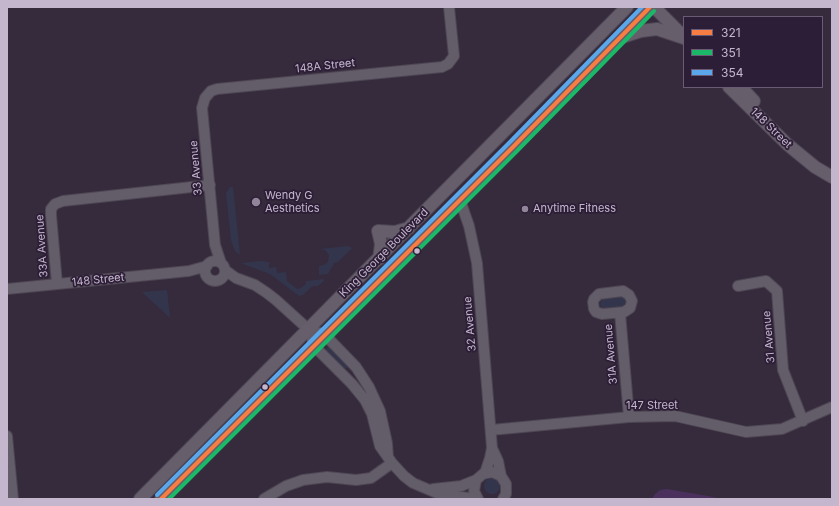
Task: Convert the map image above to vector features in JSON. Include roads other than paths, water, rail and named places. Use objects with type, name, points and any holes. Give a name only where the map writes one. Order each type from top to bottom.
[{"type":"main road","name":"King George Boulevard","points":[[140,499],[627,7]]},
{"type":"main road","name":"King George Boulevard","points":[[161,499],[315,346],[650,7]]},
{"type":"main road","points":[[654,7],[683,36]]},
{"type":"main road","points":[[665,7],[683,26]]},
{"type":"main road","points":[[619,38],[641,31],[657,29],[683,37]]},
{"type":"main road","name":"148 Street","points":[[730,88],[787,144],[815,167],[832,177]]},
{"type":"main road","name":"148 Street","points":[[742,88],[815,167]]},
{"type":"main road","points":[[460,200],[458,194],[460,189],[484,164],[502,134]]},
{"type":"main road","points":[[379,259],[381,244],[378,231],[395,232],[410,227]]},
{"type":"street","name":"148A Street","points":[[211,91],[217,89],[442,67],[448,64],[454,56],[449,7]]},
{"type":"street","name":"33 Avenue","points":[[211,91],[205,98],[202,108],[215,245],[223,270]]},
{"type":"street","name":"33A Avenue","points":[[57,284],[51,216],[52,206],[63,201],[210,185]]},
{"type":"street","name":"32 Avenue","points":[[460,200],[469,226],[477,263],[492,448],[485,473]]},
{"type":"street","name":"33 Avenue","points":[[207,268],[215,245]]},
{"type":"street","points":[[223,270],[218,282],[210,280],[207,268],[216,261],[223,270],[236,278],[255,285],[267,293],[308,330],[315,346],[362,396],[372,414],[380,446],[408,480],[439,494],[477,499],[474,491],[476,480]]},
{"type":"street","name":"148 Street","points":[[7,289],[207,268]]},
{"type":"street","name":"31 Avenue","points":[[738,286],[766,281],[777,291],[783,370],[803,421]]},
{"type":"street","name":"31A Avenue","points":[[620,313],[629,417]]},
{"type":"street","points":[[308,330],[326,334],[356,367],[372,394],[382,418],[390,460]]},
{"type":"street","name":"147 Street","points":[[491,430],[629,417],[675,416],[746,432],[782,429],[832,407]]},
{"type":"street","points":[[7,436],[13,499]]},
{"type":"street","name":"32 Avenue","points":[[492,448],[498,461],[501,476],[506,484],[505,497]]},
{"type":"street","points":[[264,499],[286,486],[303,480],[322,477],[339,477],[356,480],[371,478],[390,460]]},
{"type":"street","points":[[427,489],[461,486],[476,480],[485,473],[492,472],[501,476]]},
{"type":"place","name":"Wendy G Aesthetics","points":[[256,202]]},
{"type":"place","name":"Anytime Fitness","points":[[525,209]]}]
